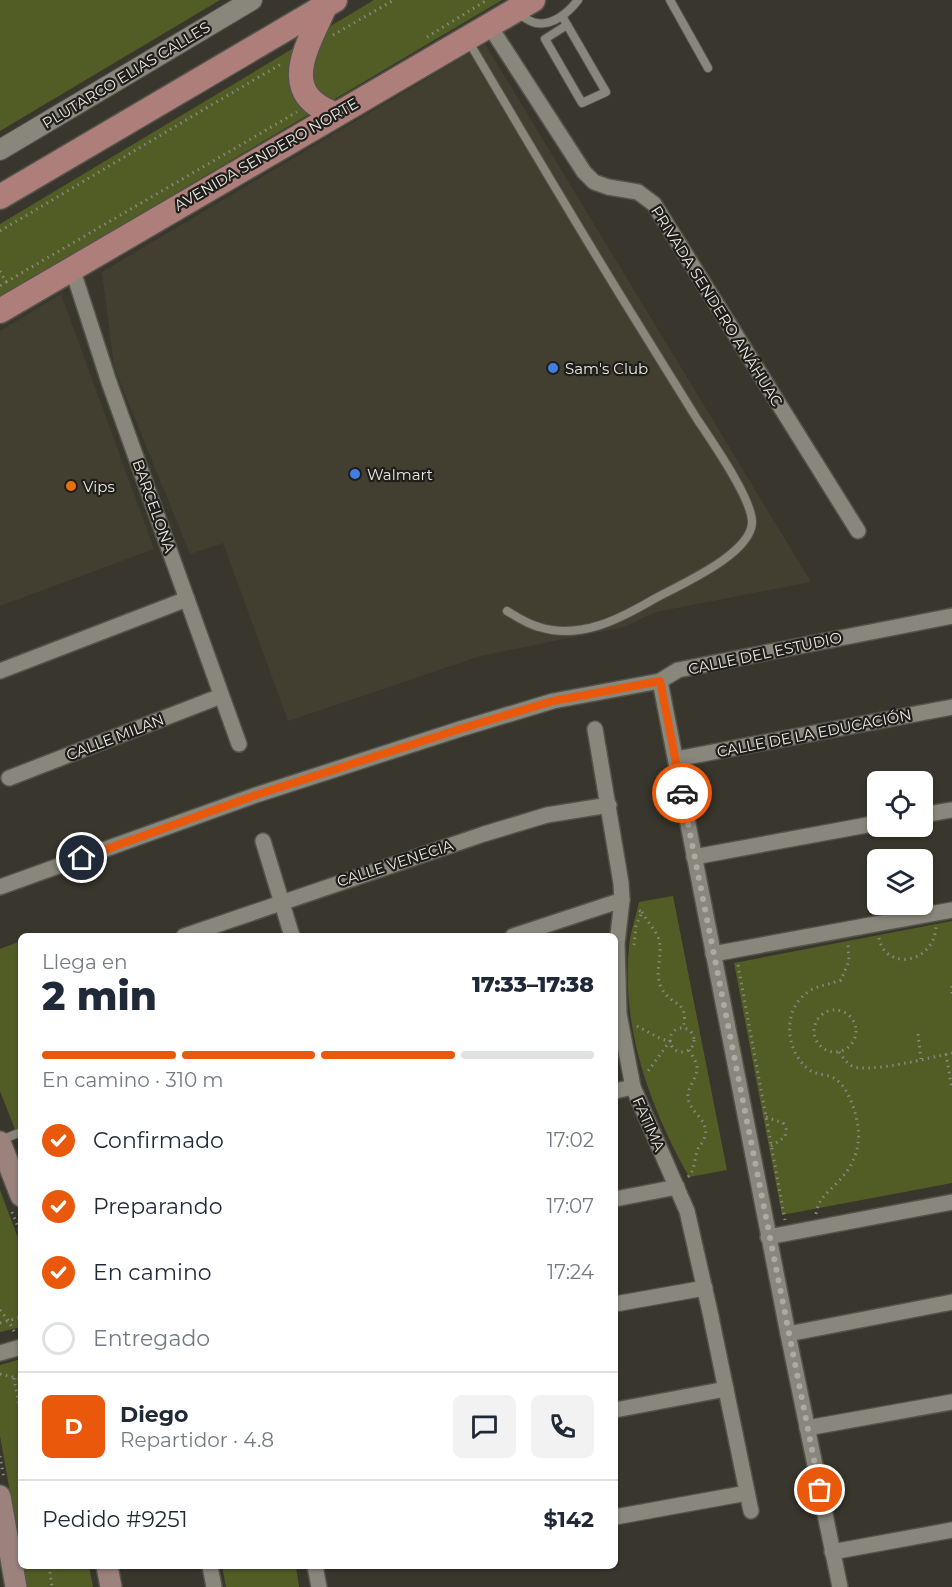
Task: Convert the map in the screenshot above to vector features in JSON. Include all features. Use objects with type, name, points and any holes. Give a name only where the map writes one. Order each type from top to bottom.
[{"type":"main road","points":[[330,3],[305,51],[300,72],[301,82],[313,103],[335,114]]},
{"type":"main road","points":[[0,197],[330,3]]},
{"type":"main road","name":"AVENIDA SENDERO NORTE","points":[[0,310],[523,5]]},
{"type":"main road","points":[[0,186],[29,180]]},
{"type":"main road","points":[[0,1141],[18,1189]]},
{"type":"main road","points":[[0,1496],[16,1587]]},
{"type":"main road","points":[[108,1569],[111,1587]]},
{"type":"street","name":"PLUTARCO ELIAS CALLES","points":[[0,150],[252,0]]},
{"type":"street","name":"PRIVADA SENDERO ANÁHUAC","points":[[489,25],[584,172],[594,182],[638,192],[654,204],[858,531]]},
{"type":"street","name":"BARCELONA","points":[[72,268],[109,382],[239,744]]},
{"type":"street","points":[[0,671],[187,599]]},
{"type":"street","name":"CALLE DEL ESTUDIO","points":[[0,887],[256,795],[553,701],[660,681],[678,670],[952,616]]},
{"type":"street","points":[[660,681],[832,1552],[836,1586]]},
{"type":"street","name":"CALLE MILAN","points":[[9,778],[221,696]]},
{"type":"street","name":"CALLE DE LA EDUCACIÓN","points":[[676,759],[952,707]]},
{"type":"street","name":"FATIMA","points":[[595,729],[621,883],[622,900],[618,935]]},
{"type":"street","name":"CALLE VENECIA","points":[[192,933],[455,843],[547,815],[609,805]]},
{"type":"street","points":[[933,813],[952,810]]},
{"type":"street","points":[[694,857],[867,825]]},
{"type":"street","points":[[263,841],[291,933]]},
{"type":"street","points":[[522,933],[622,900]]},
{"type":"street","points":[[713,954],[952,910]]},
{"type":"street","name":"FATIMA","points":[[618,1017],[636,1080],[687,1211],[750,1511]]},
{"type":"street","points":[[618,1089],[636,1080]]},
{"type":"street","points":[[618,1198],[677,1187]]},
{"type":"street","points":[[768,1237],[952,1202]]},
{"type":"street","points":[[618,1303],[705,1288]]},
{"type":"street","points":[[788,1334],[952,1302]]},
{"type":"street","points":[[0,1353],[18,1340]]},
{"type":"street","points":[[618,1409],[726,1389]]},
{"type":"street","points":[[807,1428],[952,1401]]},
{"type":"street","points":[[618,1516],[747,1492]]},
{"type":"street","points":[[832,1552],[952,1530]]},
{"type":"street","points":[[211,1569],[214,1587]]},
{"type":"street","points":[[316,1569],[319,1587]]},
{"type":"lane","points":[[523,5],[535,23],[546,22],[562,16],[578,0]]},
{"type":"lane","points":[[670,0],[708,68]]},
{"type":"lane","points":[[562,16],[606,92],[582,103],[544,39],[567,25]]},
{"type":"lane","points":[[467,38],[606,273],[724,461],[746,501],[752,523],[748,536],[719,563],[626,615],[600,625],[573,631],[539,628],[507,611]]},
{"type":"lane","points":[[0,1141],[18,1133]]},
{"type":"path","points":[[0,231],[145,143],[394,0]]},
{"type":"path","points":[[0,271],[6,282],[0,286]]},
{"type":"path","points":[[622,900],[642,912],[659,941],[660,985],[668,997],[682,1007],[686,1015],[683,1028]]},
{"type":"path","points":[[633,950],[636,926],[642,912]]},
{"type":"path","points":[[879,938],[880,945],[888,955],[896,958],[912,958],[931,947],[936,927],[944,926]]},
{"type":"path","points":[[816,1216],[817,1205],[823,1196],[844,1176],[854,1162],[858,1126],[843,1086],[836,1079],[813,1073],[799,1058],[793,1047],[789,1020],[792,1008],[811,990],[841,980],[849,961],[848,944],[858,942]]},
{"type":"path","points":[[748,963],[737,965],[786,1222]]},
{"type":"path","points":[[952,986],[952,998]]},
{"type":"path","points":[[838,1052],[851,1045],[856,1032],[852,1018],[847,1013],[833,1009],[826,1011],[816,1020],[813,1034],[819,1046],[825,1050],[838,1052],[845,1061],[858,1068],[869,1069],[952,1053]]},
{"type":"path","points":[[635,1033],[634,1023],[661,1039],[670,1041],[676,1050],[684,1052],[693,1045],[694,1037],[690,1030],[683,1028],[673,1031],[670,1041],[636,1080]]},
{"type":"path","points":[[918,1034],[921,1059]]},
{"type":"path","points":[[686,1170],[690,1175],[694,1168],[698,1146],[704,1139],[705,1128],[687,1096],[695,1078],[697,1066],[689,1049]]},
{"type":"path","points":[[946,1054],[952,1089]]},
{"type":"path","points":[[636,1080],[642,1066]]},
{"type":"path","points":[[766,1117],[783,1123],[786,1129],[784,1137],[771,1146]]},
{"type":"path","points":[[0,1310],[18,1340]]},
{"type":"path","points":[[0,1323],[18,1318]]},
{"type":"path","points":[[0,1374],[18,1379]]},
{"type":"path","points":[[14,1378],[18,1400]]},
{"type":"path","points":[[50,1569],[53,1586]]},
{"type":"shaded area","points":[[485,44],[811,582],[656,612],[624,627],[481,656],[288,721],[223,543],[190,554],[114,367],[102,272]]},
{"type":"shaded area","points":[[61,294],[154,549],[0,606],[0,331]]},
{"type":"green space","points":[[0,0],[220,0],[0,131]]},
{"type":"green space","points":[[374,0],[502,0],[0,297],[0,224]]},
{"type":"green space","points":[[673,896],[727,1170],[689,1177],[662,1123],[641,1066],[634,1037],[628,978],[630,941],[639,902]]},
{"type":"green space","points":[[952,921],[952,1183],[782,1215],[734,963]]},
{"type":"green space","points":[[18,942],[18,1137],[0,1091],[0,949]]},
{"type":"green space","points":[[0,1190],[18,1238],[18,1328],[0,1332]]},
{"type":"green space","points":[[18,1360],[18,1537],[0,1436],[0,1365]]},
{"type":"green space","points":[[24,1569],[90,1569],[93,1587],[27,1587]]},
{"type":"green space","points":[[223,1569],[296,1569],[299,1587],[226,1587]]},
{"type":"way so far","points":[[682,793],[820,1490]]},
{"type":"place","name":"Sam's Club","points":[[553,368]]},
{"type":"place","name":"Walmart","points":[[355,474]]},
{"type":"place","name":"Vips","points":[[71,486]]},
{"type":"route","points":[[82,858],[256,795],[460,729],[553,701],[660,681],[682,793]]}]
